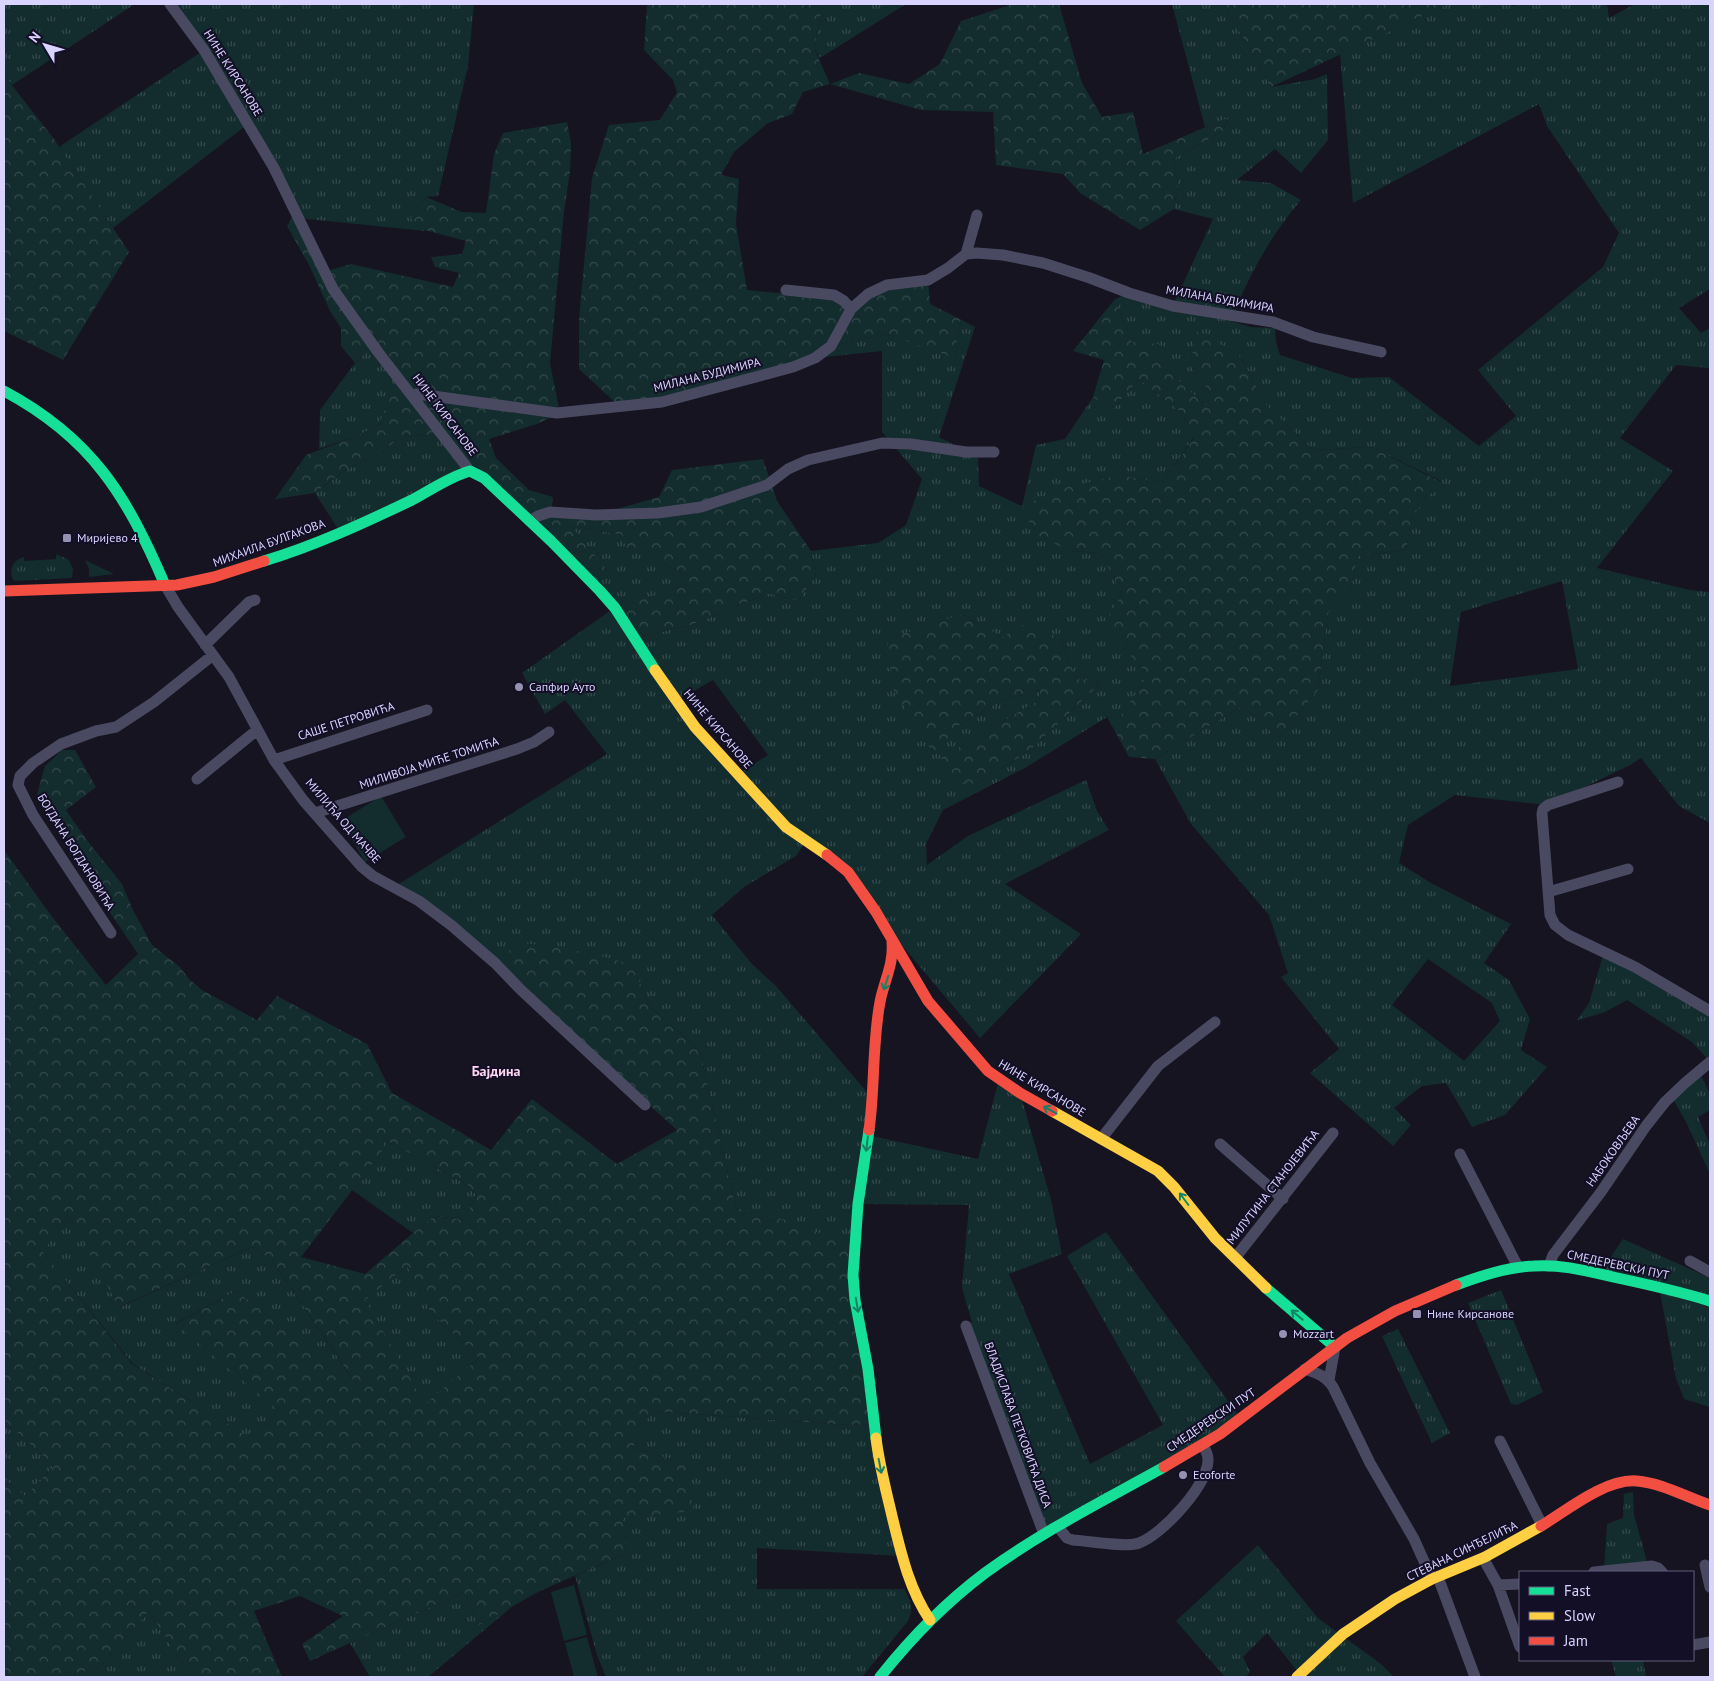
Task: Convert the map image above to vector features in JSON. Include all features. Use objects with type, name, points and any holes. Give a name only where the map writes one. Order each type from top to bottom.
[{"type":"street","name":"НИНЕ КИРСАНОВЕ","points":[[170,4],[204,50],[274,168],[333,290],[347,312],[470,471],[484,478],[530,521],[597,587],[615,608],[680,708],[695,727],[786,827],[820,849],[848,872],[890,935],[928,1001],[988,1071],[1020,1093],[1143,1161],[1164,1175],[1210,1233],[1269,1292],[1335,1346]]},
{"type":"street","points":[[966,254],[977,215]]},
{"type":"street","name":"МИЛАНА БУДИМИРА","points":[[412,395],[418,394],[557,414],[662,402],[793,367],[814,358],[830,346],[851,308],[868,294],[887,285],[928,280],[966,254],[977,253],[1003,255],[1043,263],[1173,306],[1273,322],[1313,337],[1381,352]]},
{"type":"street","points":[[786,290],[834,295],[851,308]]},
{"type":"street","points":[[4,391],[34,408],[63,429],[106,474],[135,520],[165,585]]},
{"type":"street","points":[[530,521],[550,512],[596,515],[649,513],[701,507],[767,485],[788,468],[808,460],[882,443],[911,444],[966,452],[994,452]]},
{"type":"street","name":"МИХАИЛА БУЛГАКОВА","points":[[4,591],[165,585],[190,583],[214,577],[278,557],[340,532],[413,499],[459,474],[470,471]]},
{"type":"street","name":"МИЛИЋА ОД МАЧВЕ","points":[[165,585],[178,607],[229,678],[274,760],[315,813],[367,872],[419,901],[451,925],[495,963],[521,990],[646,1105]]},
{"type":"street","points":[[205,645],[249,602],[255,600]]},
{"type":"street","name":"БОГДАНА БОГДАНОВИЋА","points":[[111,933],[33,815],[18,785],[20,776],[33,763],[62,744],[96,731],[116,726],[154,702],[213,655]]},
{"type":"street","name":"САШЕ ПЕТРОВИЋА","points":[[274,760],[428,710]]},
{"type":"street","points":[[197,779],[257,730]]},
{"type":"street","name":"МИЛИВОЈА МИЋЕ ТОМИЋА","points":[[315,813],[517,749],[549,732]]},
{"type":"street","points":[[1618,782],[1543,809],[1550,915],[1555,925],[1561,930],[1642,971],[1710,1011]]},
{"type":"street","points":[[1548,892],[1628,869]]},
{"type":"street","points":[[890,935],[893,958],[880,1001],[877,1024],[870,1123],[858,1204],[853,1275],[855,1300],[868,1369],[879,1462],[902,1556],[918,1602],[930,1620]]},
{"type":"street","points":[[1101,1139],[1158,1066],[1215,1022]]},
{"type":"street","name":"НАБОКОВЉЕВА","points":[[1549,1266],[1553,1256],[1596,1199],[1646,1126],[1666,1102],[1710,1062]]},
{"type":"street","name":"МИЛУТИНА СТАНОЈЕВИЋА","points":[[1235,1258],[1333,1133]]},
{"type":"street","points":[[1220,1144],[1282,1199]]},
{"type":"street","points":[[1460,1154],[1518,1267]]},
{"type":"street","points":[[1690,1261],[1710,1272]]},
{"type":"street","name":"СМЕДЕРЕВСКИ ПУТ","points":[[880,1677],[896,1656],[930,1620],[964,1589],[989,1570],[1044,1534],[1203,1445],[1241,1419],[1335,1346],[1363,1328],[1396,1311],[1489,1274],[1518,1267],[1549,1266],[1592,1272],[1710,1301]]},
{"type":"street","name":"ВЛАДИСЛАВА ПЕТКОВИЋА ДИСА","points":[[966,1326],[1044,1534]]},
{"type":"street","points":[[1329,1380],[1335,1346]]},
{"type":"street","points":[[1306,1369],[1318,1373],[1329,1380],[1370,1462],[1435,1578],[1475,1677]]},
{"type":"street","points":[[1500,1441],[1542,1525]]},
{"type":"street","points":[[1058,1527],[1067,1538],[1073,1540],[1137,1544],[1152,1536],[1180,1511],[1206,1472],[1208,1459],[1203,1445]]},
{"type":"street","name":"СТЕВАНА СИНЂЕЛИЋА","points":[[1298,1677],[1322,1651],[1368,1614],[1435,1578],[1483,1558],[1597,1492],[1628,1480],[1645,1481],[1710,1505]]},
{"type":"street","points":[[1483,1558],[1498,1585],[1519,1644]]},
{"type":"street","points":[[1705,1565],[1710,1588]]},
{"type":"street","points":[[1604,1571],[1652,1566],[1661,1571]]},
{"type":"street","points":[[1498,1585],[1519,1584]]},
{"type":"street","points":[[1694,1645],[1710,1642]]},
{"type":"green space","points":[[4,4],[135,4],[12,85],[4,75]]},
{"type":"green space","points":[[170,4],[474,4],[468,66],[438,196],[426,197],[411,218],[425,231],[298,218],[248,124],[113,228],[59,147],[204,50]]},
{"type":"green space","points":[[647,4],[823,4],[814,48],[830,84],[803,92],[792,114],[768,123],[734,152],[721,175],[739,179],[736,224],[747,290],[778,293],[798,291],[834,295],[851,308],[868,294],[928,280],[930,304],[960,319],[955,358],[886,334],[831,346],[815,358],[620,407],[579,369],[579,319],[592,178],[609,125],[660,120],[677,92],[673,80],[644,50]]},
{"type":"green space","points":[[823,4],[906,4],[820,58],[814,48]]},
{"type":"green space","points":[[1013,4],[1059,4],[1082,83],[1102,117],[1133,112],[1143,154],[1229,117],[1222,132],[1173,159],[1178,184],[1174,209],[1140,230],[1080,193],[1063,174],[996,165],[993,112],[921,110],[830,84],[859,73],[909,84],[940,64],[961,21]]},
{"type":"green space","points":[[1172,4],[1224,4],[1271,87],[1315,79],[1327,74],[1328,140],[1301,173],[1275,149],[1237,180],[1271,183],[1301,200],[1270,242],[1244,289],[1231,321],[1251,327],[1275,328],[1276,342],[1280,355],[1352,378],[1389,377],[1479,446],[1516,416],[1478,370],[1603,267],[1619,233],[1547,126],[1539,104],[1353,203],[1340,54],[1448,4],[1504,4],[1514,6],[1518,4],[1607,4],[1609,18],[1635,4],[1710,4],[1710,289],[1679,308],[1701,333],[1710,328],[1710,368],[1676,365],[1620,438],[1673,471],[1597,568],[1690,590],[1710,592],[1710,823],[1679,806],[1641,758],[1548,805],[1455,795],[1408,825],[1399,863],[1431,883],[1511,924],[1484,963],[1509,980],[1530,1019],[1521,1050],[1547,1067],[1505,1115],[1472,1127],[1446,1083],[1422,1086],[1394,1108],[1411,1125],[1393,1146],[1310,1073],[1339,1049],[1281,977],[1288,973],[1269,915],[1191,824],[1155,759],[1242,706],[1279,738],[1318,690],[1328,613],[1350,591],[1358,556],[1406,550],[1412,516],[1441,481],[1371,447],[1313,450],[1266,405],[1241,357],[1197,331],[1190,365],[1211,394],[1206,406],[1165,368],[1132,342],[1115,299],[1129,293],[1175,301],[1213,219],[1174,209],[1178,184],[1173,159],[1222,132],[1229,118],[1205,127]],"holes":[[[1562,581],[1578,669],[1450,686],[1461,612]],[[1428,959],[1492,1003],[1500,1021],[1464,1061],[1392,1005]]]},
{"type":"green space","points":[[1224,4],[1448,4],[1271,87]]},
{"type":"green space","points":[[4,75],[54,139],[129,252],[63,360],[4,331]]},
{"type":"green space","points":[[567,122],[571,143],[570,171],[564,212],[550,363],[560,413],[537,424],[489,439],[496,458],[529,490],[553,497],[551,512],[596,515],[659,497],[672,470],[763,459],[777,501],[811,551],[816,575],[798,601],[769,593],[691,625],[634,638],[615,608],[678,588],[682,573],[664,564],[648,550],[627,552],[622,535],[571,526],[606,569],[597,587],[443,436],[401,435],[385,451],[345,470],[315,493],[275,499],[306,455],[357,436],[379,425],[390,396],[418,394],[378,352],[368,351],[355,363],[341,346],[341,328],[330,311],[309,265],[287,226],[293,216],[323,272],[351,264],[453,287],[459,273],[435,267],[431,257],[462,254],[466,241],[421,229],[411,218],[426,197],[462,212],[486,213],[494,154],[503,133]]},
{"type":"green space","points":[[1115,299],[1132,342],[1161,344],[1165,368],[1206,406],[1211,394],[1190,365],[1197,330],[1241,357],[1266,405],[1313,450],[1371,447],[1441,482],[1412,516],[1406,550],[1358,556],[1350,591],[1328,613],[1318,690],[1279,738],[1242,706],[1155,759],[1129,757],[1107,717],[1121,716],[1148,675],[1103,625],[1122,594],[1101,553],[1070,551],[1034,534],[1022,506],[1064,488],[1121,475],[1162,483],[1194,438],[1182,413],[1139,379],[1112,410],[1093,397],[1104,360],[1073,351]]},
{"type":"green space","points":[[960,319],[975,327],[939,437],[978,457],[979,486],[1022,506],[1036,445],[1065,439],[1093,397],[1112,410],[1139,379],[1182,413],[1194,437],[1162,483],[1121,475],[1070,551],[1101,553],[1122,594],[1104,625],[1148,675],[1122,716],[1107,717],[1025,768],[943,810],[926,844],[927,865],[968,836],[1086,780],[1097,811],[1109,830],[1005,884],[1081,934],[980,1038],[863,899],[848,872],[806,841],[796,856],[744,887],[712,915],[752,964],[776,986],[866,1091],[872,1136],[978,1159],[998,1083],[1020,1093],[1051,1200],[1062,1254],[1009,1274],[1090,1464],[1163,1425],[1067,1256],[1106,1232],[1241,1419],[1044,1534],[966,1326],[972,1322],[962,1288],[969,1205],[858,1204],[854,1246],[736,1208],[700,1052],[650,1006],[632,965],[495,963],[394,887],[607,754],[565,700],[545,714],[522,673],[614,608],[597,587],[605,569],[571,526],[622,535],[648,550],[664,564],[682,573],[678,588],[653,597],[634,638],[691,625],[769,593],[798,601],[816,575],[811,551],[878,543],[906,525],[922,479],[882,432],[882,351],[815,358],[831,346],[886,334],[955,357]],"holes":[[[962,614],[1002,637],[1060,638],[1076,679],[1102,682],[1029,751],[973,786],[942,758],[1039,700],[1040,690],[1000,701],[958,726]],[[713,680],[768,755],[738,774],[676,701]]]},
{"type":"green space","points":[[368,350],[378,352],[412,395],[390,397],[379,425],[357,436],[319,449],[320,410],[355,363]]},
{"type":"green space","points":[[401,435],[443,436],[470,471],[340,532],[315,493],[345,470],[385,451]]},
{"type":"green space","points":[[56,554],[69,560],[73,569],[72,578],[14,581],[11,573],[12,566],[20,558],[24,557],[24,561],[56,559]]},
{"type":"green space","points":[[85,560],[114,574],[89,577],[89,569]]},
{"type":"green space","points":[[962,614],[1002,637],[1025,624],[1060,638],[1076,679],[1102,682],[1029,751],[973,786],[945,776],[941,758],[1039,700],[1040,690],[1000,701],[958,726],[934,755],[893,689],[887,639]]},
{"type":"green space","points":[[62,750],[75,750],[96,787],[66,810],[86,839],[122,884],[133,910],[152,945],[180,967],[189,979],[202,990],[257,1020],[277,996],[367,1044],[392,1093],[491,1150],[532,1099],[617,1164],[677,1130],[521,990],[495,963],[518,943],[556,946],[632,965],[650,1006],[700,1052],[736,1208],[785,1220],[854,1246],[875,1424],[847,1425],[651,1411],[633,1448],[684,1463],[694,1511],[623,1518],[626,1553],[540,1591],[479,1625],[464,1592],[310,1661],[302,1644],[343,1616],[300,1596],[254,1611],[282,1677],[191,1677],[149,1611],[99,1668],[59,1677],[4,1677],[4,1479],[25,1496],[54,1466],[4,1420],[4,850],[50,914],[106,985],[138,954],[94,889],[60,825],[37,794],[45,766]],"holes":[[[384,1139],[469,1186],[477,1196],[463,1220],[435,1216],[365,1274],[301,1257],[383,1150]],[[68,1215],[119,1307],[252,1247],[272,1260],[354,1381],[236,1291],[175,1324],[278,1410],[258,1443],[132,1364],[43,1252]],[[407,1266],[431,1313],[479,1358],[425,1404],[365,1300]]]},
{"type":"green space","points":[[381,796],[406,837],[365,862],[341,821]]},
{"type":"green space","points":[[1604,952],[1710,1011],[1710,1062],[1692,1042],[1627,1000],[1603,1013],[1577,1020],[1589,1003]]},
{"type":"green space","points":[[1699,1071],[1710,1094],[1710,1110],[1698,1117],[1710,1145],[1710,1174],[1687,1124],[1672,1097]]},
{"type":"green space","points":[[384,1139],[469,1186],[477,1196],[463,1220],[435,1216],[413,1233],[352,1190],[383,1150]]},
{"type":"green space","points":[[68,1215],[120,1307],[252,1247],[272,1260],[355,1383],[236,1291],[176,1323],[278,1410],[258,1444],[133,1364],[42,1251]]},
{"type":"green space","points":[[1623,1239],[1710,1278],[1710,1407],[1684,1399],[1676,1378],[1659,1287],[1605,1275],[1608,1261]]},
{"type":"green space","points":[[407,1266],[431,1313],[479,1358],[425,1405],[364,1300]]},
{"type":"green space","points":[[1501,1290],[1543,1392],[1517,1405],[1511,1404],[1468,1303]]},
{"type":"green space","points":[[1398,1329],[1450,1433],[1432,1443],[1382,1336]]},
{"type":"green space","points":[[651,1411],[847,1425],[875,1424],[902,1556],[757,1548],[757,1589],[904,1589],[911,1604],[908,1621],[862,1677],[606,1677],[597,1655],[575,1576],[626,1553],[622,1518],[684,1463],[633,1448]]},
{"type":"green space","points":[[4,1420],[54,1466],[25,1496],[4,1479]]},
{"type":"green space","points":[[1633,1492],[1634,1515],[1650,1571],[1603,1571],[1607,1524],[1623,1518],[1624,1494]]},
{"type":"green space","points":[[1258,1545],[1318,1618],[1381,1664],[1394,1677],[1302,1677],[1267,1633],[1243,1657],[1250,1672],[1246,1677],[1225,1677],[1176,1621]]},
{"type":"green space","points":[[574,1585],[587,1635],[564,1641],[551,1592]]},
{"type":"green space","points":[[464,1592],[479,1625],[513,1606],[428,1677],[370,1677],[350,1643]]},
{"type":"green space","points":[[149,1611],[191,1677],[59,1677],[99,1668]]},
{"type":"green space","points":[[587,1637],[598,1677],[574,1677],[565,1643]]},
{"type":"green space","points":[[1611,1661],[1643,1661],[1646,1677],[1616,1677]]},
{"type":"traffic: fast","points":[[4,391],[35,409],[61,429],[84,450],[103,472],[121,497],[136,524],[165,585]]},
{"type":"traffic: fast","points":[[264,561],[320,541],[357,525],[412,500],[447,480],[470,471],[484,478],[551,541],[600,591],[615,608],[655,670]]},
{"type":"traffic: fast","points":[[869,1130],[858,1204],[853,1275],[855,1300],[868,1369],[876,1438]]},
{"type":"traffic: fast","points":[[1456,1285],[1514,1268],[1554,1266],[1584,1270],[1638,1282],[1710,1301]]},
{"type":"traffic: fast","points":[[1266,1288],[1335,1347]]},
{"type":"traffic: fast","points":[[880,1677],[929,1622],[956,1596],[985,1573],[1050,1530],[1164,1467]]},
{"type":"traffic: slow","points":[[655,670],[695,727],[786,827],[827,855]]},
{"type":"traffic: slow","points":[[1052,1111],[1158,1171],[1174,1187],[1215,1238],[1266,1288]]},
{"type":"traffic: slow","points":[[876,1438],[902,1557],[916,1596],[930,1620]]},
{"type":"traffic: slow","points":[[1297,1677],[1343,1634],[1395,1599],[1432,1579],[1485,1557],[1541,1526]]},
{"type":"traffic: jam","points":[[4,591],[177,585],[214,577],[264,561]]},
{"type":"traffic: jam","points":[[827,855],[848,872],[876,912],[928,1001],[988,1071],[1020,1093],[1052,1111]]},
{"type":"traffic: jam","points":[[869,1130],[877,1018],[890,965],[892,942]]},
{"type":"traffic: jam","points":[[1164,1467],[1220,1434],[1347,1338],[1395,1311],[1456,1285]]},
{"type":"traffic: jam","points":[[1541,1526],[1600,1490],[1625,1481],[1656,1484],[1710,1505]]},
{"type":"place","name":"Миријево 4","points":[[67,538]]},
{"type":"place","name":"Сапфир Ауто","points":[[519,687]]},
{"type":"place","name":"Нине Кирсанове","points":[[1417,1314]]},
{"type":"place","name":"Mozzart","points":[[1283,1334]]},
{"type":"place","name":"Ecoforte","points":[[1183,1475]]},
{"type":"district","name":"Бајдина","points":[[496,1071]]}]
